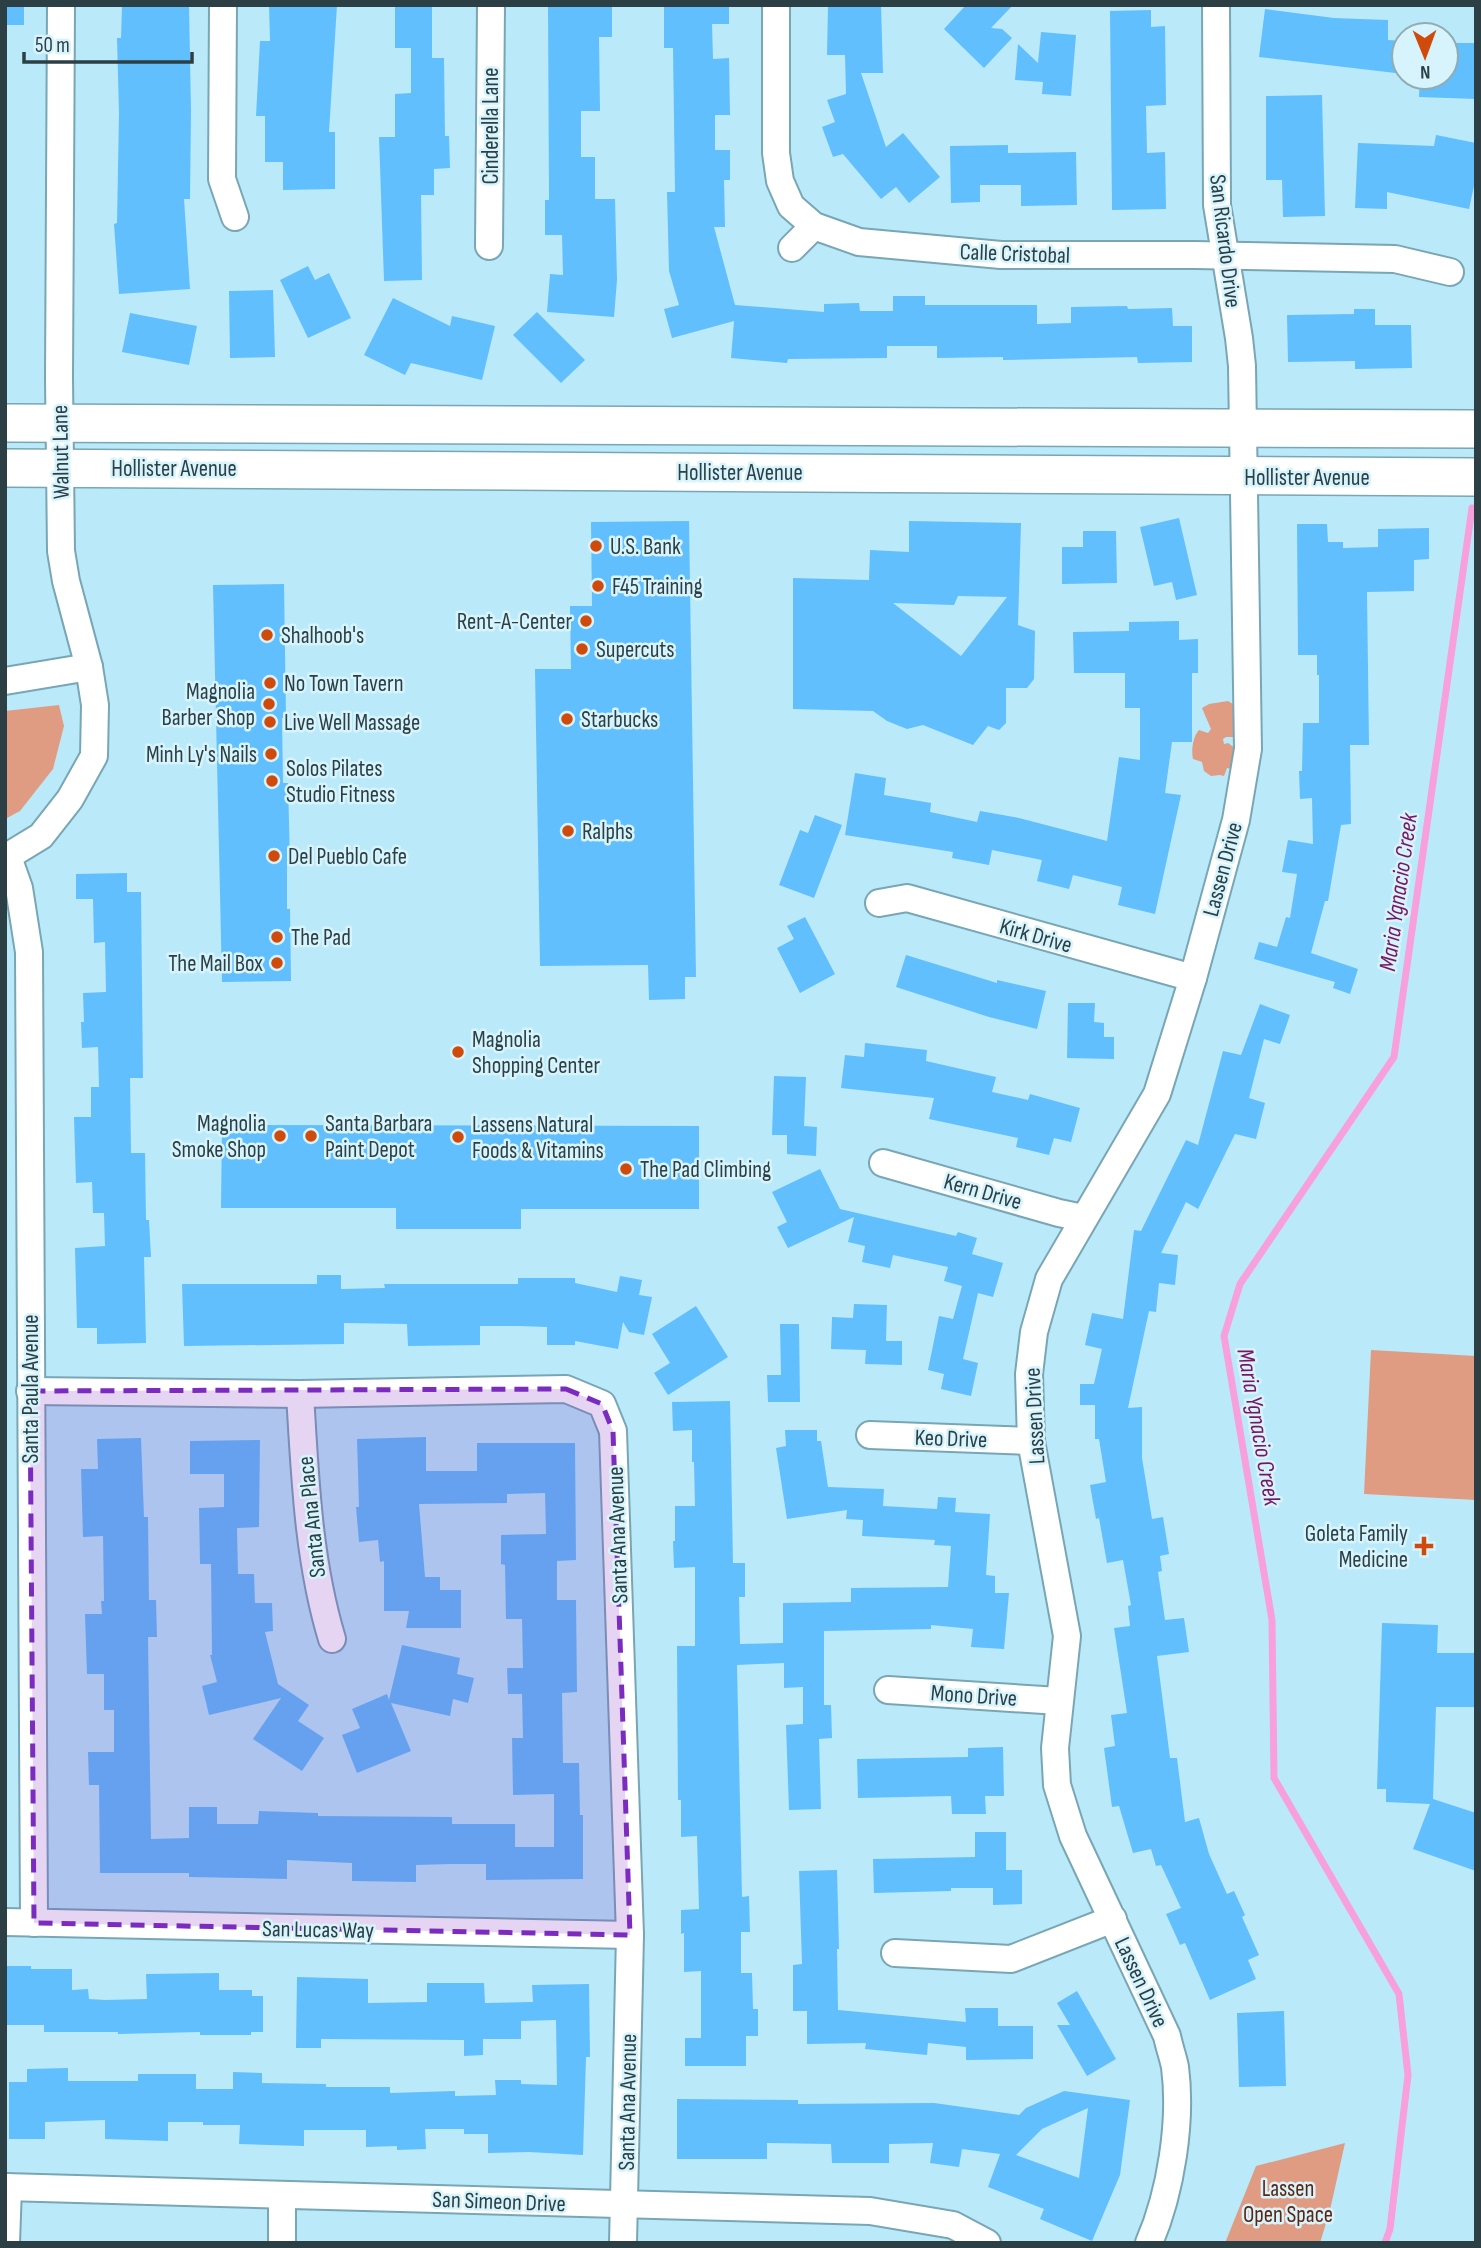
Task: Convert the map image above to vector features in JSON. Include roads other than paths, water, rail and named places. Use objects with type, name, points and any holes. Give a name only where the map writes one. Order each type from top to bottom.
[{"type":"main road","name":"Hollister Avenue","points":[[5,423],[1469,429]]},
{"type":"main road","name":"Hollister Avenue","points":[[5,468],[1461,477]]},
{"type":"street","name":"Walnut Lane","points":[[7,857],[41,836],[70,799],[94,756],[95,705],[89,667],[66,581],[61,551],[61,5]]},
{"type":"street","points":[[223,5],[222,179],[235,217]]},
{"type":"street","name":"Cinderella Lane","points":[[489,246],[491,5]]},
{"type":"street","name":"Calle Cristobal","points":[[776,5],[776,153],[780,181],[791,206],[814,226],[859,242],[1001,255],[1395,259],[1451,272]]},
{"type":"street","name":"San Ricardo Drive","points":[[1216,5],[1217,205],[1239,338],[1245,476]]},
{"type":"street","points":[[792,248],[814,226]]},
{"type":"street","name":"Lassen Drive","points":[[1149,2243],[1175,2147],[1175,2066],[1167,2036],[1073,1836],[1057,1785],[1055,1748],[1067,1636],[1031,1441],[1028,1374],[1034,1332],[1049,1279],[1157,1094],[1193,978],[1236,820],[1248,749],[1245,476]]},
{"type":"street","points":[[5,681],[89,667]]},
{"type":"street","name":"Santa Paula Avenue","points":[[7,857],[19,888],[29,952],[34,1923]]},
{"type":"street","name":"Kirk Drive","points":[[879,903],[907,898],[1193,978]]},
{"type":"street","name":"Kern Drive","points":[[883,1163],[1083,1219]]},
{"type":"street","name":"Santa Ana Avenue","points":[[30,1391],[300,1394],[566,1389],[601,1404],[613,1431],[630,1935],[623,2243]]},
{"type":"street","name":"Santa Ana Place","points":[[300,1394],[307,1510],[321,1605],[332,1639]]},
{"type":"street","name":"Keo Drive","points":[[870,1435],[1031,1441]]},
{"type":"street","name":"Mono Drive","points":[[888,1690],[1059,1701]]},
{"type":"street","points":[[895,1953],[1011,1958],[1113,1919]]},
{"type":"street","name":"San Lucas Way","points":[[5,1922],[630,1935]]},
{"type":"street","points":[[6,2187],[6,2243]]},
{"type":"street","name":"San Simeon Drive","points":[[6,2187],[870,2211],[953,2225],[987,2243]]},
{"type":"street","points":[[282,2195],[282,2243]]},
{"type":"waterway","name":"Maria Ygnacio Creek","points":[[1385,2243],[1390,2229],[1408,2075],[1399,1994],[1274,1778],[1272,1620],[1224,1336],[1240,1284],[1394,1057],[1472,508]]},
{"type":"place","name":"U.S. Bank","points":[[596,546]]},
{"type":"place","name":"F45 Training","points":[[598,586]]},
{"type":"place","name":"Rent-A-Center","points":[[586,621]]},
{"type":"place","name":"Shalhoob's","points":[[267,635]]},
{"type":"place","name":"Supercuts","points":[[582,649]]},
{"type":"place","name":"No Town Tavern","points":[[270,683]]},
{"type":"place","name":"Magnolia Barber Shop","points":[[269,704]]},
{"type":"place","name":"Starbucks","points":[[567,719]]},
{"type":"place","name":"Live Well Massage","points":[[270,722]]},
{"type":"place","name":"Minh Ly's Nails","points":[[271,754]]},
{"type":"place","name":"Solos Pilates Studio Fitness","points":[[272,781]]},
{"type":"place","name":"Ralphs","points":[[568,831]]},
{"type":"place","name":"Del Pueblo Cafe","points":[[274,856]]},
{"type":"place","name":"The Pad","points":[[277,937]]},
{"type":"place","name":"The Mail Box","points":[[277,963]]},
{"type":"place","name":"Magnolia Shopping Center","points":[[458,1052]]},
{"type":"place","name":"Magnolia Smoke Shop","points":[[280,1136]]},
{"type":"place","name":"Santa Barbara Paint Depot","points":[[311,1136]]},
{"type":"place","name":"Lassens Natural Foods & Vitamins","points":[[458,1137]]},
{"type":"place","name":"The Pad Climbing","points":[[626,1169]]},
{"type":"place","name":"Goleta Family Medicine","points":[[1424,1546]]},
{"type":"park label","name":"Lassen Open Space","points":[[1288,2201]]}]
